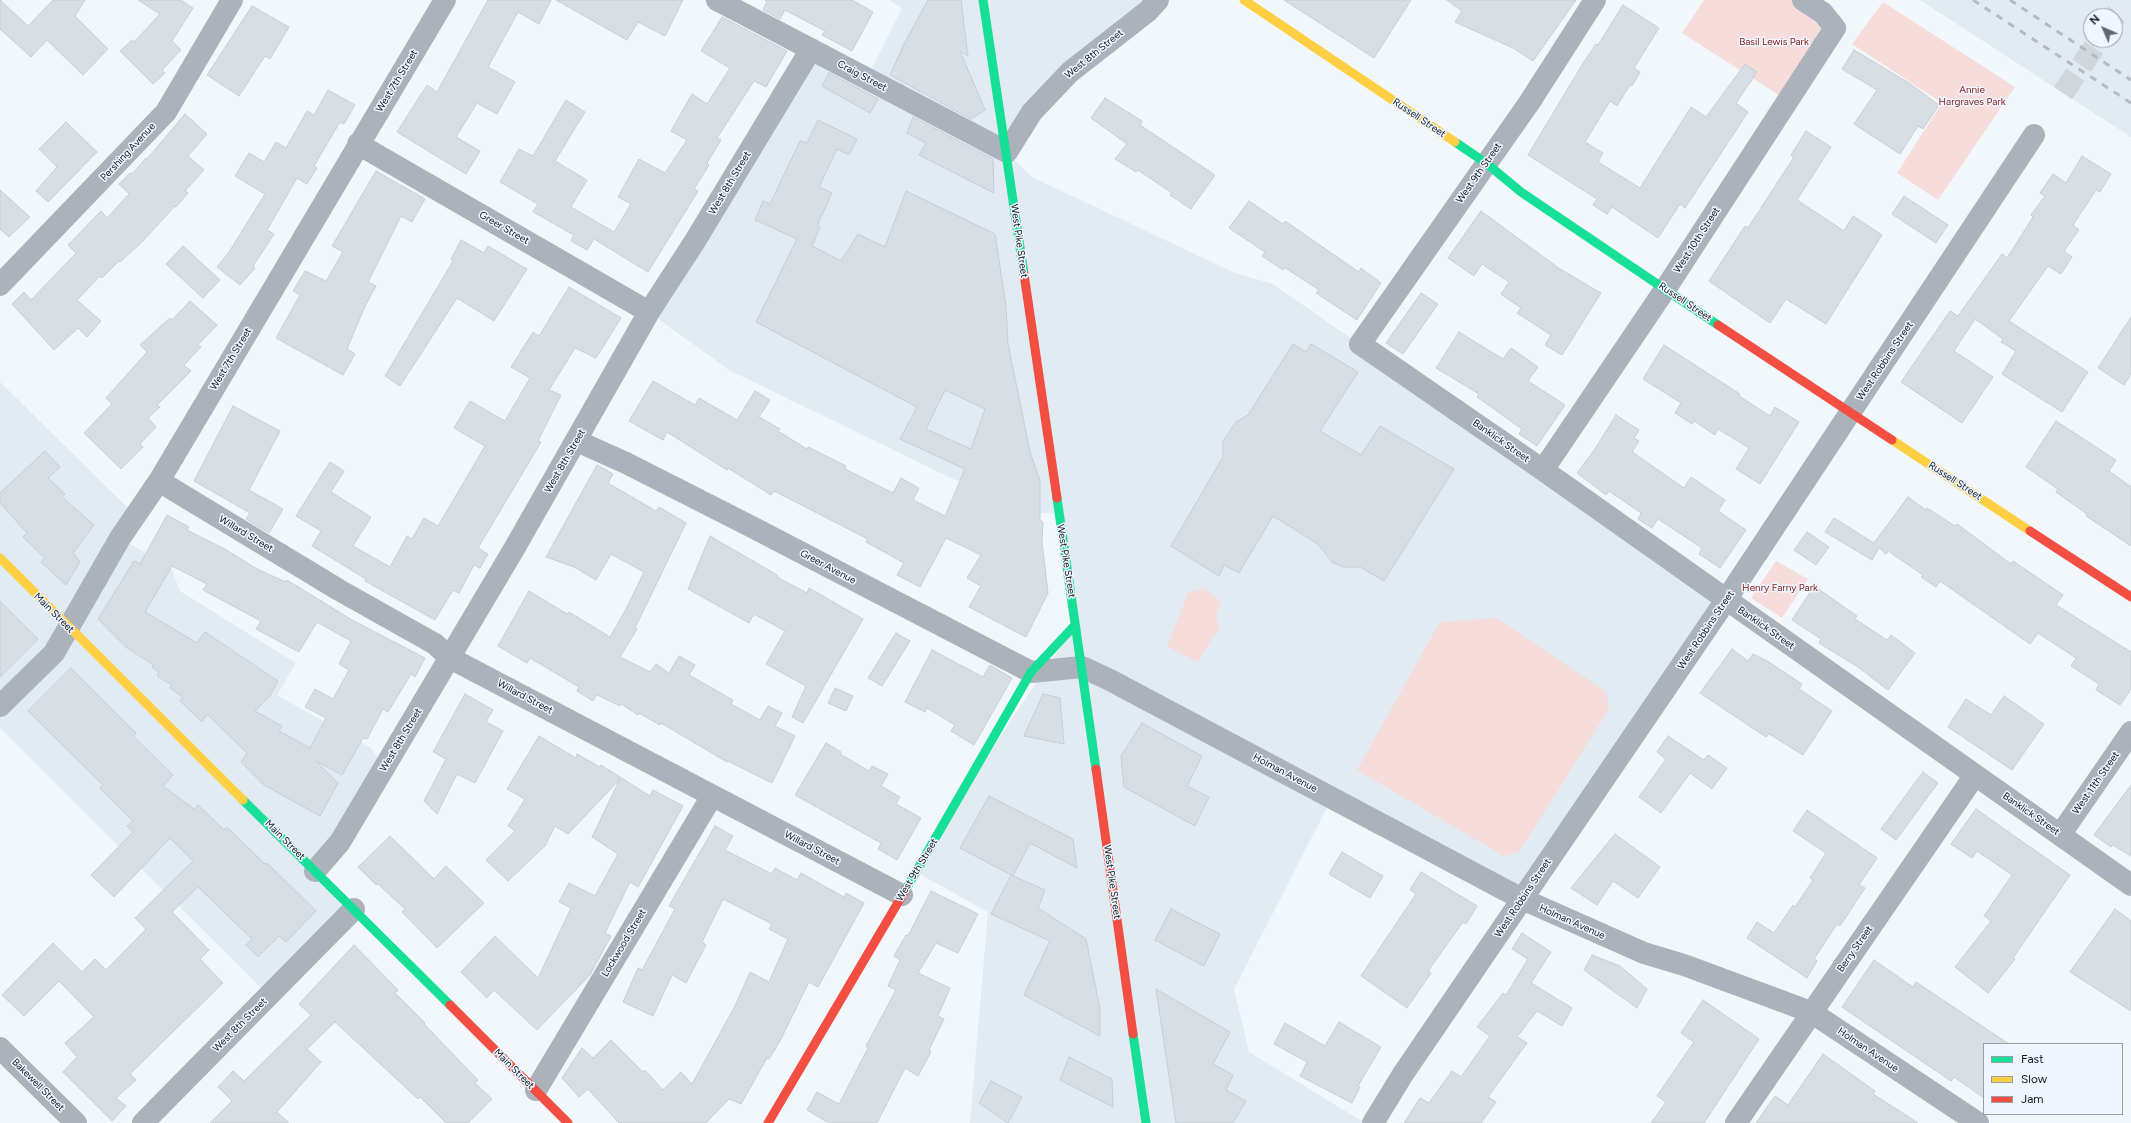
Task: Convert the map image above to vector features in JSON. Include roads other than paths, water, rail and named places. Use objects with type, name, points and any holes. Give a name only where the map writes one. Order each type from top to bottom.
[{"type":"main road","name":"West Pike Street","points":[[983,0],[1007,152],[1076,625],[1146,1123]]},
{"type":"main road","name":"Russell Street","points":[[1244,0],[1486,163],[1521,192],[1850,413],[2131,598]]},
{"type":"main road","name":"Main Street","points":[[0,558],[568,1123]]},
{"type":"main road","name":"West 9th Street","points":[[768,1123],[967,786],[1031,672],[1076,625]]},
{"type":"street","name":"Pershing Avenue","points":[[0,285],[166,112],[232,0]]},
{"type":"street","name":"West 7th Street","points":[[0,706],[54,653],[120,538],[159,481],[445,0]]},
{"type":"street","name":"Craig Street","points":[[717,0],[1007,152]]},
{"type":"street","name":"West 8th Street","points":[[1007,152],[1032,112],[1070,72],[1148,11],[1158,0]]},
{"type":"street","name":"West 9th Street","points":[[1360,344],[1529,102],[1595,0]]},
{"type":"street","name":"West 10th Street","points":[[1543,470],[1666,288],[1835,28],[1823,13],[1803,0]]},
{"type":"street","name":"West 8th Street","points":[[315,871],[340,842],[577,441],[649,312],[695,241],[811,49]]},
{"type":"street","name":"West Robbins Street","points":[[1373,1123],[1403,1074],[1726,600],[2034,135]]},
{"type":"street","name":"Greer Street","points":[[358,144],[649,312]]},
{"type":"street","name":"Banklick Street","points":[[1360,344],[1543,470],[2131,886]]},
{"type":"street","name":"Greer Avenue","points":[[577,441],[626,463],[752,527],[1031,672]]},
{"type":"street","name":"Willard Street","points":[[159,481],[339,590],[435,644],[450,658],[902,895]]},
{"type":"street","points":[[1031,672],[1082,667]]},
{"type":"street","name":"Holman Avenue","points":[[1082,667],[1522,899],[1644,953],[1684,965],[1811,1012],[1978,1123]]},
{"type":"street","name":"West 11th Street","points":[[2060,835],[2131,732]]},
{"type":"street","name":"Berry Street","points":[[1736,1123],[1975,775]]},
{"type":"street","name":"Lockwood Street","points":[[536,1090],[712,796]]},
{"type":"street","name":"West 8th Street","points":[[143,1123],[354,909]]},
{"type":"street","name":"Bakewell Street","points":[[0,1048],[76,1123]]},
{"type":"tunnel","points":[[2063,93],[2094,48]]},
{"type":"railway","points":[[1973,0],[2131,103]]},
{"type":"railway","points":[[2010,0],[2131,80]]},
{"type":"park label","name":"Basil Lewis Park","points":[[1774,42]]},
{"type":"park label","name":"Annie Hargraves Park","points":[[1972,96]]},
{"type":"park label","name":"Henry Farny Park","points":[[1780,588]]}]
